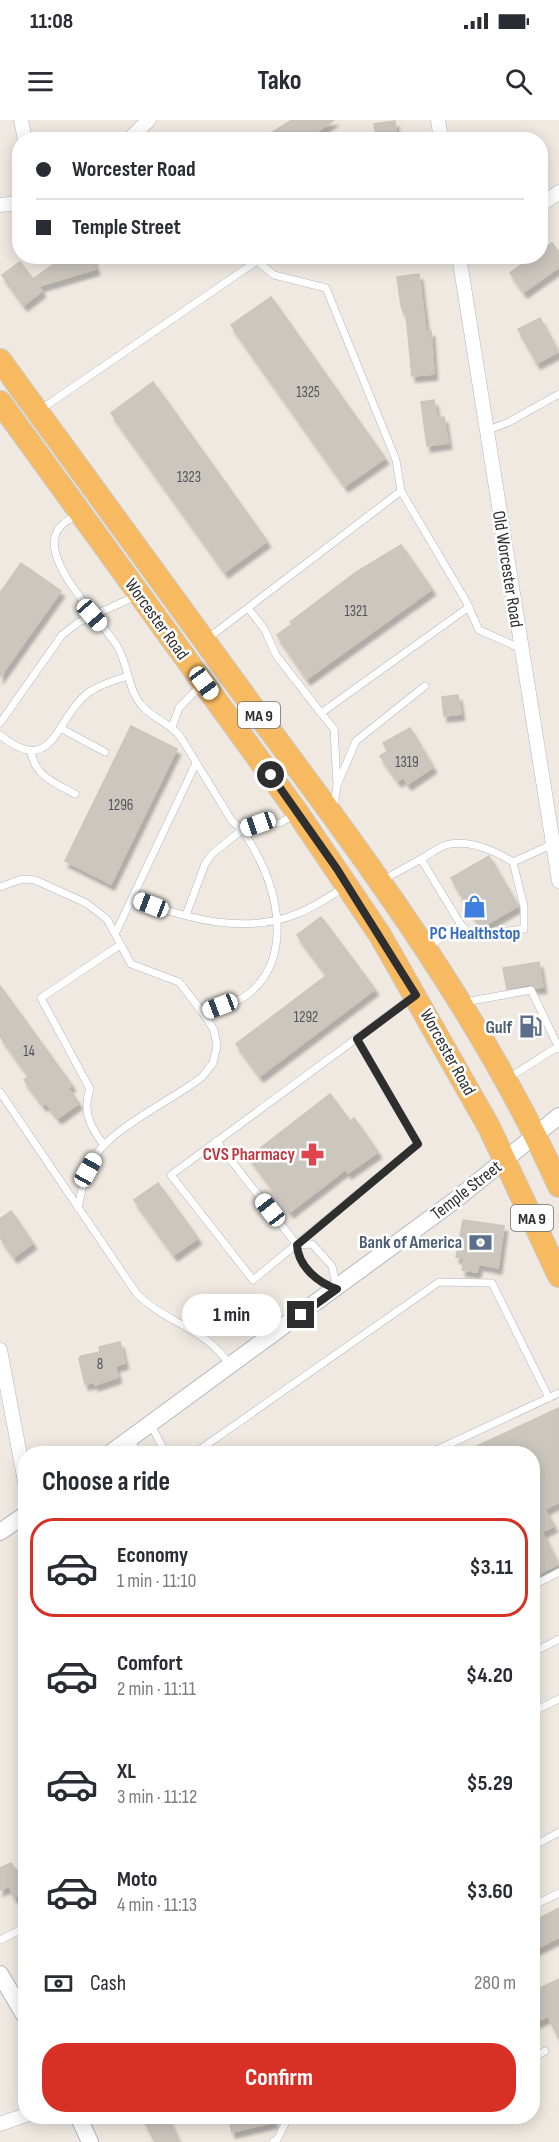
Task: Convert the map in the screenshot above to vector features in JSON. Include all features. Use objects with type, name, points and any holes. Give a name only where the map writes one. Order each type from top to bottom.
[{"type":"highway","name":"Worcester Road","points":[[0,360],[379,882],[424,949],[505,1080],[559,1186]]},
{"type":"highway","name":"Worcester Road","points":[[0,402],[348,886],[416,995],[505,1160],[559,1276]]},
{"type":"highway","points":[[535,1136],[559,1142]]},
{"type":"street","points":[[136,132],[149,120]]},
{"type":"street","name":"Old Worcester Road","points":[[460,264],[559,882]]},
{"type":"street","name":"Temple Street","points":[[134,1446],[152,1425],[337,1289],[559,1116]]},
{"type":"street","points":[[0,1350],[18,1446]]},
{"type":"street","points":[[0,1532],[18,1520]]},
{"type":"street","points":[[0,1974],[18,2004]]},
{"type":"street","points":[[0,2124],[18,2118]]},
{"type":"street","points":[[82,2124],[90,2142]]},
{"type":"lane","points":[[38,412],[253,264]]},
{"type":"lane","points":[[261,264],[274,275],[326,288],[396,460],[401,491],[479,630],[522,649]]},
{"type":"lane","points":[[486,431],[509,422],[559,394]]},
{"type":"lane","points":[[205,641],[401,491]]},
{"type":"lane","points":[[80,513],[58,528],[54,548],[92,615],[117,645],[138,700],[145,710],[172,727],[232,821],[243,829],[270,878],[277,920],[274,950],[257,985],[239,999],[203,1013]]},
{"type":"lane","points":[[0,723],[62,635],[92,615],[139,594]]},
{"type":"lane","points":[[248,608],[265,630],[276,655],[334,729],[337,785],[333,816]]},
{"type":"lane","points":[[321,713],[468,608]]},
{"type":"lane","points":[[0,735],[20,750],[31,752],[42,749],[62,729],[88,693],[100,685],[128,676]]},
{"type":"lane","points":[[172,727],[179,708],[204,683]]},
{"type":"lane","points":[[337,785],[356,741],[425,686]]},
{"type":"lane","points":[[62,729],[105,752]]},
{"type":"lane","points":[[31,752],[32,761],[42,775],[75,794]]},
{"type":"lane","points":[[116,932],[196,763]]},
{"type":"lane","points":[[186,915],[205,864],[212,854],[243,829],[258,824],[280,823],[297,812]]},
{"type":"lane","points":[[379,882],[421,859],[450,844],[476,845],[495,851],[513,862],[524,906],[524,929],[472,936],[461,925],[421,859]]},
{"type":"lane","points":[[513,862],[553,844]]},
{"type":"lane","points":[[0,887],[22,879],[35,880],[97,910],[116,932],[120,945],[131,964],[179,982],[203,1013],[216,1037],[216,1054],[209,1070],[193,1084],[104,1145],[88,1170],[78,1208]]},
{"type":"lane","points":[[132,898],[186,915],[241,924],[277,920],[298,913],[348,886]]},
{"type":"lane","points":[[424,949],[461,925]]},
{"type":"lane","points":[[104,1145],[89,1122],[86,1108],[90,1089],[41,998],[120,945]]},
{"type":"lane","points":[[458,1003],[531,990],[559,1049],[554,1049],[505,1080]]},
{"type":"lane","points":[[357,1039],[418,1144],[253,1280],[171,1175],[416,995]]},
{"type":"lane","points":[[0,1092],[137,1294],[160,1314],[216,1346],[230,1367]]},
{"type":"lane","points":[[216,1141],[297,1245],[298,1257],[318,1280],[337,1289]]},
{"type":"lane","points":[[297,1245],[312,1244],[332,1266],[337,1289]]},
{"type":"lane","points":[[206,1446],[439,1282],[492,1283],[549,1398]]},
{"type":"lane","points":[[445,1446],[559,1393]]},
{"type":"lane","points":[[152,1425],[162,1446]]},
{"type":"lane","points":[[540,1582],[559,1572]]},
{"type":"lane","points":[[540,1649],[559,1639]]},
{"type":"lane","points":[[540,1708],[559,1699]]},
{"type":"lane","points":[[540,1842],[559,1832]]},
{"type":"lane","points":[[540,1902],[559,1893]]},
{"type":"lane","points":[[0,1940],[18,1931]]},
{"type":"lane","points":[[540,2054],[545,2051]]},
{"type":"lane","points":[[273,2142],[277,2140],[285,2124]]},
{"type":"building","points":[[292,120],[334,120],[317,132],[272,132]]},
{"type":"building","points":[[395,121],[396,132],[376,132],[374,124]]},
{"type":"building","points":[[552,243],[559,253],[559,267],[524,292],[510,273],[522,264],[548,264],[548,246]]},
{"type":"building","points":[[17,264],[22,264],[33,279],[54,264],[94,264],[96,269],[39,286],[42,291],[24,305],[2,275]]},
{"type":"building","points":[[419,274],[426,331],[431,331],[434,374],[412,376],[406,314],[401,305],[397,277]]},
{"type":"building","points":[[271,297],[385,458],[345,486],[231,325]]},
{"type":"building","points":[[540,318],[558,352],[537,363],[518,329]]},
{"type":"building","points":[[153,382],[267,541],[225,572],[111,413]]},
{"type":"building","points":[[434,400],[437,418],[444,417],[448,443],[427,446],[421,402]]},
{"type":"building","points":[[401,545],[432,589],[307,679],[277,635],[292,624],[290,622],[356,572]]},
{"type":"building","points":[[21,563],[61,591],[0,677],[0,593]]},
{"type":"building","points":[[458,695],[461,714],[444,716],[442,697]]},
{"type":"building","points":[[131,726],[177,749],[111,884],[65,861]]},
{"type":"building","points":[[410,728],[433,767],[408,784],[403,777],[398,781],[380,756],[388,751],[383,743]]},
{"type":"building","points":[[489,856],[518,906],[480,928],[451,878]]},
{"type":"building","points":[[321,917],[375,989],[260,1076],[236,1044],[327,975],[297,935]]},
{"type":"building","points":[[539,962],[543,987],[536,988],[530,984],[507,989],[503,968]]},
{"type":"building","points":[[0,986],[72,1085],[68,1088],[79,1103],[58,1118],[46,1103],[43,1105],[24,1080],[29,1076],[0,1036]]},
{"type":"building","name":"CVS Pharmacy","points":[[330,1094],[350,1121],[354,1118],[378,1152],[348,1173],[346,1169],[290,1212],[249,1157]]},
{"type":"building","points":[[158,1183],[198,1238],[174,1255],[134,1200]]},
{"type":"building","points":[[11,1211],[33,1243],[14,1257],[0,1237],[0,1219]]},
{"type":"building","name":"Bank of America","points":[[463,1220],[504,1226],[498,1268],[479,1264],[477,1272],[462,1270],[464,1258],[456,1257]]},
{"type":"building","points":[[120,1342],[125,1363],[115,1366],[118,1377],[95,1385],[94,1382],[85,1384],[79,1359],[81,1356],[100,1352],[99,1347]]},
{"type":"building","points":[[559,1408],[559,1502],[545,1509],[554,1526],[542,1532],[558,1564],[540,1573],[540,1446],[477,1446]]},
{"type":"building","points":[[11,1863],[16,1871],[18,1870],[18,1895],[14,1897],[9,1886],[0,1890],[0,1868]]},
{"type":"building","points":[[559,1908],[559,1937],[540,1947],[540,1918]]},
{"type":"building","points":[[559,1979],[559,2039],[548,2016],[540,2020],[540,1988]]},
{"type":"building","points":[[146,2124],[171,2124],[179,2142],[155,2142]]},
{"type":"building","points":[[230,2124],[266,2124],[232,2132]]},
{"type":"place","name":"PC Healthstop","points":[[475,907]]},
{"type":"place","name":"Gulf","points":[[530,1027]]},
{"type":"place","name":"CVS Pharmacy","points":[[313,1154]]},
{"type":"place","name":"Bank of America","points":[[480,1242]]},
{"type":"route","points":[[271,775],[337,869],[416,995],[357,1039],[418,1144],[297,1245],[298,1257],[318,1280],[324,1285],[337,1289],[301,1315]]}]
